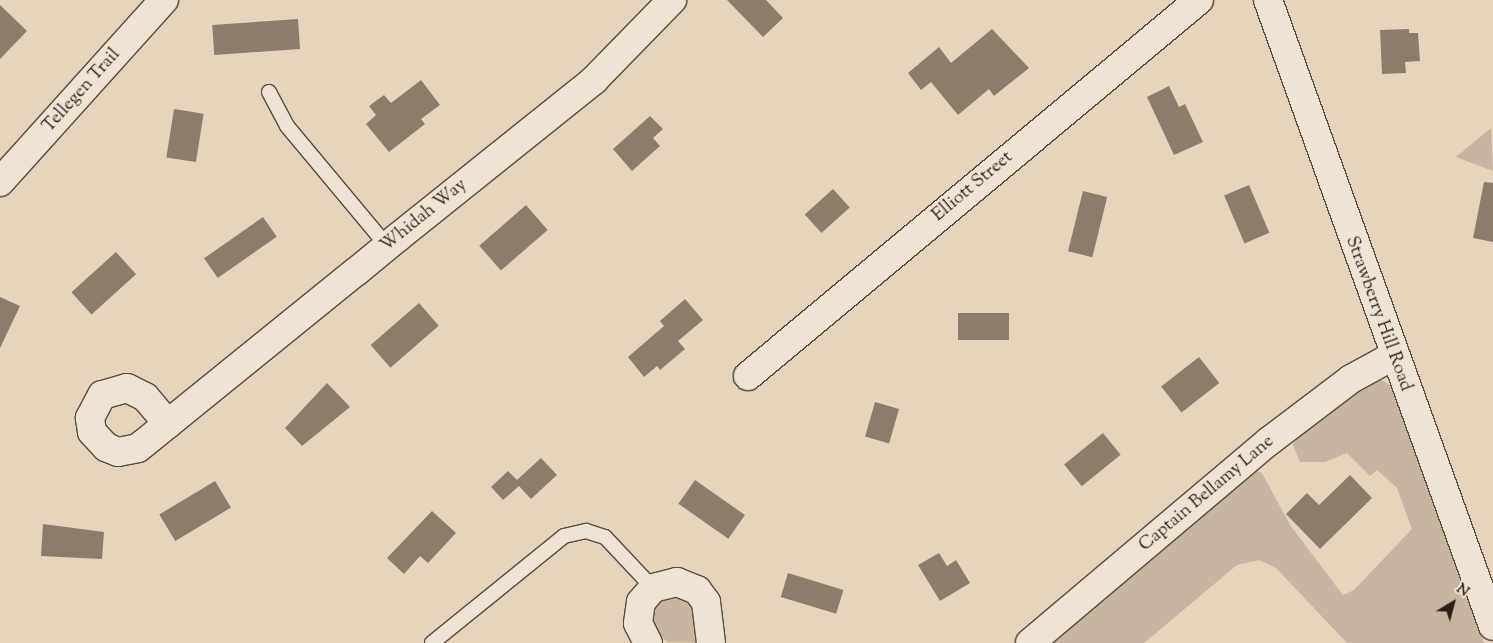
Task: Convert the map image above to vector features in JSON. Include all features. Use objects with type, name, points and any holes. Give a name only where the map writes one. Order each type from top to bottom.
[{"type":"street","name":"Tellegen Trail","points":[[0,182],[164,0]]},
{"type":"street","name":"Whidah Way","points":[[168,424],[612,65],[672,0]]},
{"type":"street","name":"Elliott Street","points":[[748,376],[1199,0]]},
{"type":"street","name":"Strawberry Hill Road","points":[[1268,0],[1393,356],[1493,626]]},
{"type":"street","name":"Captain Bellamy Lane","points":[[1030,643],[1268,442],[1351,379],[1393,356]]},
{"type":"street","points":[[648,643],[637,616],[641,602],[653,588],[677,582],[697,590],[709,609],[711,643]]},
{"type":"lane","points":[[269,92],[287,126],[387,246]]},
{"type":"lane","points":[[432,643],[572,534],[586,531],[605,537],[653,588]]},
{"type":"shaded area","points":[[1491,128],[1493,171],[1456,157]]},
{"type":"shaded area","points":[[1369,378],[1379,378],[1394,388],[1484,643],[1347,643],[1276,568],[1259,560],[1237,565],[1144,643],[1050,643],[1255,470],[1262,473],[1290,525],[1343,595],[1354,590],[1412,529],[1397,488],[1377,470],[1370,476],[1347,453],[1325,462],[1300,462],[1293,445],[1295,438]]},
{"type":"shaded area","points":[[679,594],[694,605],[695,643],[667,642],[654,628],[652,619],[658,602]]},
{"type":"building","points":[[727,0],[766,0],[783,18],[763,37]]},
{"type":"building","points":[[0,5],[27,31],[0,59]]},
{"type":"building","points":[[298,19],[300,49],[214,55],[212,25]]},
{"type":"building","points":[[992,29],[1029,68],[994,96],[989,89],[958,115],[931,82],[921,90],[908,73],[939,47],[951,63]]},
{"type":"building","points":[[1409,29],[1409,33],[1418,33],[1420,61],[1405,62],[1406,73],[1382,74],[1380,30]]},
{"type":"building","points":[[421,80],[440,105],[421,119],[425,124],[389,152],[366,124],[376,115],[369,106],[384,95],[391,103]]},
{"type":"building","points":[[1169,86],[1179,107],[1185,104],[1203,142],[1174,155],[1147,97]]},
{"type":"building","points":[[174,109],[204,114],[196,162],[166,157]]},
{"type":"building","points":[[650,116],[663,129],[653,138],[660,146],[632,171],[613,149]]},
{"type":"building","points":[[1484,182],[1493,183],[1493,242],[1473,238]]},
{"type":"building","points":[[1249,185],[1269,233],[1244,243],[1224,196]]},
{"type":"building","points":[[833,189],[850,208],[821,233],[805,214]]},
{"type":"building","points":[[1083,191],[1107,197],[1092,257],[1068,251]]},
{"type":"building","points":[[526,205],[548,230],[501,271],[479,246]]},
{"type":"building","points":[[263,217],[277,237],[218,278],[204,258]]},
{"type":"building","points":[[116,252],[136,274],[91,314],[71,292]]},
{"type":"building","points":[[0,297],[20,306],[0,348]]},
{"type":"building","points":[[685,299],[703,320],[678,341],[685,349],[660,370],[657,366],[644,377],[628,357],[664,326],[660,321]]},
{"type":"building","points":[[419,303],[439,326],[390,368],[371,345]]},
{"type":"building","points":[[958,313],[1009,313],[1009,340],[958,340]]},
{"type":"building","points":[[1199,357],[1219,383],[1181,413],[1161,387]]},
{"type":"building","points":[[327,383],[350,407],[302,446],[285,428]]},
{"type":"building","points":[[875,402],[899,409],[889,443],[865,437]]},
{"type":"building","points":[[1103,433],[1121,455],[1082,486],[1064,464]]},
{"type":"building","points":[[541,458],[557,475],[531,499],[519,486],[503,500],[491,487],[508,471],[517,480]]},
{"type":"building","points":[[1350,475],[1372,498],[1320,549],[1286,514],[1307,493],[1319,505]]},
{"type":"building","points":[[695,480],[745,515],[728,539],[678,504]]},
{"type":"building","points":[[215,481],[231,508],[175,541],[159,514]]},
{"type":"building","points":[[432,511],[456,533],[428,563],[420,556],[404,574],[387,558]]},
{"type":"building","points":[[43,524],[104,532],[102,559],[41,556]]},
{"type":"building","points":[[939,553],[947,566],[956,560],[970,583],[940,601],[918,565]]},
{"type":"building","points":[[788,573],[843,590],[836,614],[781,597]]}]
